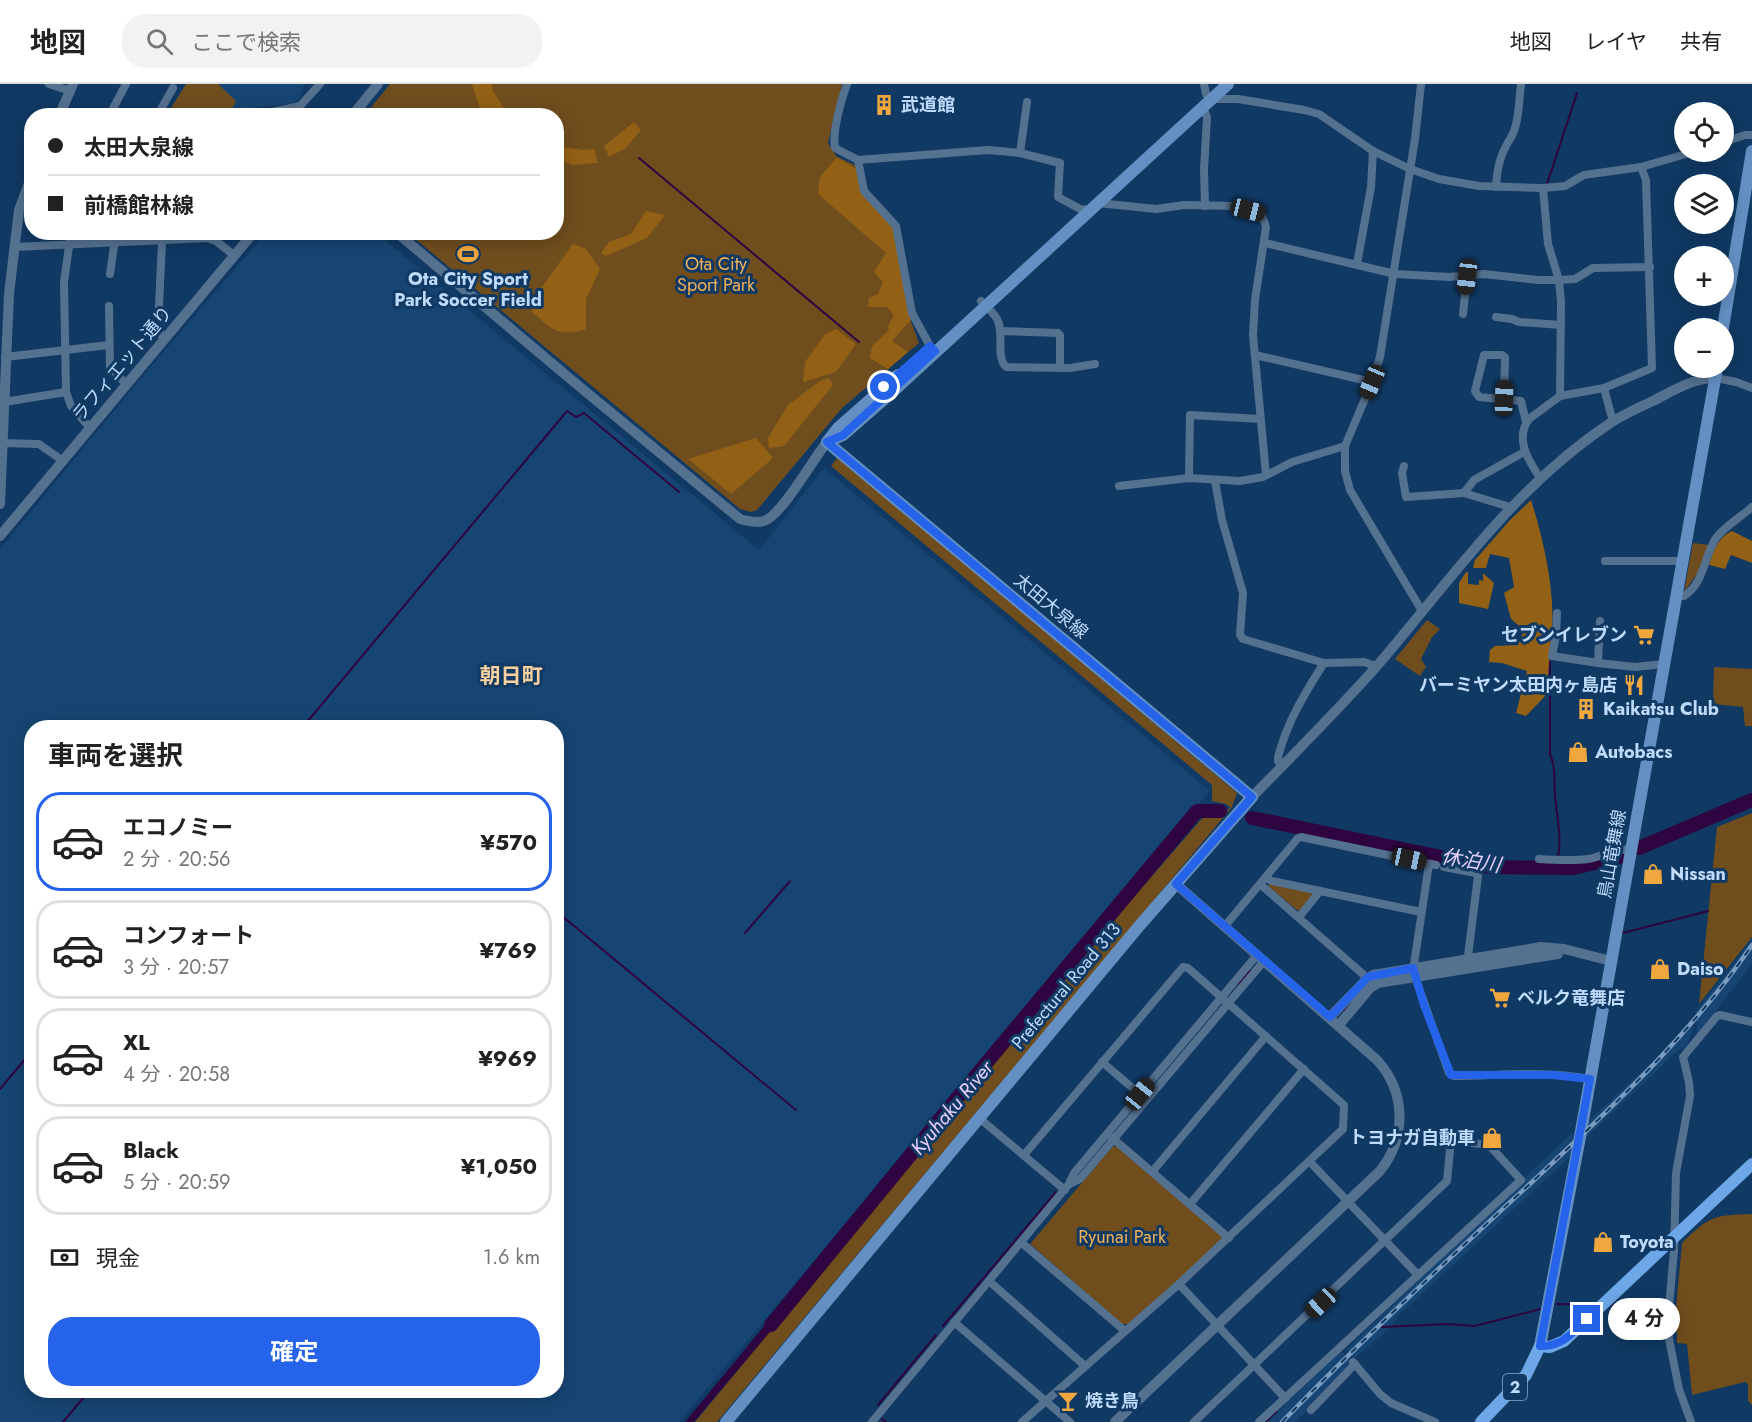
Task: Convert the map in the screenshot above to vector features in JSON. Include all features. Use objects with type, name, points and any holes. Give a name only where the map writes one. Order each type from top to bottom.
[{"type":"main road","points":[[827,442],[838,428],[933,349],[1090,207],[1217,84]]},
{"type":"main road","points":[[1090,207],[1206,96],[1228,84]]},
{"type":"main road","points":[[1725,318],[1752,151]]},
{"type":"main road","name":"鳥山竜舞線","points":[[1540,1346],[1715,378]]},
{"type":"main road","name":"太田大泉線","points":[[827,442],[1252,797]]},
{"type":"main road","name":"Prefectural Road 313","points":[[726,1422],[979,1118],[1252,797]]},
{"type":"main road","points":[[1540,1346],[1550,1347],[1564,1341],[1752,1164]]},
{"type":"main road","name":"2","points":[[1481,1422],[1526,1375],[1540,1346]]},
{"type":"street","points":[[49,84],[71,87],[62,108]]},
{"type":"street","points":[[113,108],[126,84]]},
{"type":"street","points":[[293,108],[300,106],[320,84]]},
{"type":"street","points":[[358,108],[378,84]]},
{"type":"street","points":[[847,84],[842,96],[834,140],[835,148],[858,159],[988,150],[1020,153],[1060,163],[1058,197],[1090,207],[1156,209],[1235,206],[1262,213],[1266,227],[1255,300],[1255,355],[1266,475]]},
{"type":"street","points":[[1422,84],[1395,274],[1380,357],[1345,446],[1345,471],[1350,489],[1422,611]]},
{"type":"street","points":[[1496,188],[1497,166],[1518,115],[1521,84]]},
{"type":"street","points":[[162,108],[173,88]]},
{"type":"street","points":[[1205,206],[1204,170],[1208,118],[1206,96],[1238,99],[1319,114],[1373,151],[1410,170],[1439,179],[1479,186],[1496,188],[1565,186],[1584,175],[1641,167],[1674,157]]},
{"type":"street","points":[[1020,153],[1027,102]]},
{"type":"street","points":[[1734,139],[1752,135]]},
{"type":"street","points":[[1357,264],[1371,187],[1373,151]]},
{"type":"street","points":[[858,159],[864,190],[896,226],[912,313],[933,349]]},
{"type":"street","points":[[1526,422],[1560,396],[1604,388],[1652,368],[1646,180],[1641,167]]},
{"type":"street","points":[[1543,188],[1548,244],[1559,280],[1560,396]]},
{"type":"street","points":[[17,517],[0,504],[5,357],[4,294],[15,247],[19,210],[24,197]]},
{"type":"street","points":[[69,240],[64,282],[66,392],[71,406],[90,428]]},
{"type":"street","points":[[15,247],[134,240]]},
{"type":"street","points":[[164,240],[158,328],[164,340]]},
{"type":"street","points":[[217,240],[235,256]]},
{"type":"street","name":"ラフィエット通り","points":[[0,536],[248,240]]},
{"type":"street","points":[[405,240],[740,519],[765,520],[778,511],[827,442]]},
{"type":"street","points":[[110,274],[114,242]]},
{"type":"street","points":[[1265,243],[1395,274],[1467,277],[1484,274],[1559,280],[1575,279],[1593,268],[1650,267]]},
{"type":"street","points":[[1463,314],[1467,277]]},
{"type":"street","points":[[984,303],[997,318],[1003,364],[1006,367],[1060,368],[1095,364]]},
{"type":"street","points":[[109,306],[111,370],[126,384]]},
{"type":"street","points":[[1496,317],[1519,322],[1561,324]]},
{"type":"street","points":[[999,331],[1058,333],[1060,335],[1060,368]]},
{"type":"street","points":[[5,357],[109,345]]},
{"type":"street","points":[[1255,355],[1372,382]]},
{"type":"street","points":[[1504,398],[1504,357],[1484,355],[1476,395],[1521,401],[1526,422],[1523,433],[1524,452],[1540,478]]},
{"type":"street","points":[[1252,797],[1376,666],[1510,507],[1540,478],[1573,450],[1613,422],[1702,378]]},
{"type":"street","points":[[1728,378],[1752,388]]},
{"type":"street","points":[[1604,388],[1613,422]]},
{"type":"street","points":[[4,402],[66,392]]},
{"type":"street","points":[[1189,478],[1190,415],[1260,419]]},
{"type":"street","points":[[2,442],[39,444],[63,461]]},
{"type":"street","points":[[1119,486],[1189,478],[1240,481],[1266,475],[1292,462],[1345,446]]},
{"type":"street","points":[[1464,493],[1474,480],[1524,452]]},
{"type":"street","points":[[1404,466],[1402,473],[1406,497],[1464,493],[1510,507]]},
{"type":"street","points":[[1215,481],[1222,520],[1243,593],[1240,635],[1243,639],[1324,663],[1364,662],[1376,666]]},
{"type":"street","points":[[1677,595],[1684,596],[1689,592],[1703,570],[1715,540],[1752,507]]},
{"type":"street","points":[[1605,561],[1683,561]]},
{"type":"street","points":[[1557,613],[1552,656],[1635,667],[1664,664]]},
{"type":"street","points":[[1598,663],[1600,621]]},
{"type":"street","points":[[1281,767],[1278,757],[1292,719],[1304,694],[1324,663]]},
{"type":"street","points":[[1225,926],[1301,837],[1474,873],[1478,876],[1467,964]]},
{"type":"street","points":[[1539,859],[1587,859],[1623,849],[1630,850]]},
{"type":"street","points":[[1437,865],[1421,912],[1414,972],[1451,1075],[1558,1075],[1590,1079]]},
{"type":"street","points":[[1263,881],[1421,912]]},
{"type":"street","points":[[1263,881],[1299,917],[1371,981]]},
{"type":"street","points":[[1115,1422],[1348,1202],[1385,1164],[1392,1154],[1399,1134],[1399,1101],[1389,1076],[1377,1060],[1176,884]]},
{"type":"street","points":[[1299,917],[1320,891]]},
{"type":"street","points":[[1335,1021],[1371,981],[1467,964],[1541,947],[1564,949],[1611,961]]},
{"type":"street","points":[[874,1421],[1022,1243],[1067,1187],[1074,1173],[1111,1137],[1261,958]]},
{"type":"street","points":[[1022,1422],[1179,1284],[1310,1162],[1343,1129],[1344,1105],[1225,999],[1188,968],[1183,967],[1024,1155]]},
{"type":"street","points":[[1691,1422],[1679,1389],[1669,1345],[1676,1173],[1690,1096],[1683,1057],[1717,1016],[1752,1022]]},
{"type":"street","points":[[1152,1172],[1266,1036]]},
{"type":"street","points":[[1102,1062],[1144,1097]]},
{"type":"street","points":[[1190,1204],[1304,1069]]},
{"type":"street","points":[[979,1118],[1067,1187]]},
{"type":"street","points":[[1259,1422],[1521,1180],[1489,1144],[1399,1134]]},
{"type":"street","points":[[1111,1137],[1229,1238]]},
{"type":"street","points":[[1194,1422],[1386,1242],[1447,1181],[1450,1140]]},
{"type":"street","points":[[1310,1162],[1418,1275]]},
{"type":"street","points":[[1022,1243],[1125,1331]]},
{"type":"street","points":[[989,1281],[1085,1366]]},
{"type":"street","points":[[1179,1284],[1285,1398]]},
{"type":"street","points":[[954,1322],[1070,1422]]},
{"type":"street","points":[[1311,1410],[1354,1363],[1380,1394],[1391,1403],[1435,1422]]},
{"type":"shaded area","points":[[218,84],[304,84],[299,99],[293,103],[232,108],[236,101]]},
{"type":"shaded area","points":[[472,84],[492,84],[493,91],[504,108],[480,108]]},
{"type":"shaded area","points":[[634,122],[641,130],[626,148],[609,157],[604,146]]},
{"type":"shaded area","points":[[564,147],[595,149],[597,163],[572,165],[564,161]]},
{"type":"shaded area","points":[[837,157],[861,172],[867,200],[894,228],[911,320],[892,341],[908,352],[888,369],[870,358],[872,346],[889,330],[888,326],[894,315],[887,307],[868,307],[869,298],[878,294],[883,282],[874,272],[886,253],[818,194],[820,177]]},
{"type":"shaded area","points":[[646,211],[665,215],[647,238],[606,256],[601,253],[609,242],[631,234]]},
{"type":"shaded area","points":[[260,240],[384,240],[759,550],[824,468],[1210,791],[679,1422],[0,1422],[0,549],[146,372]]},
{"type":"shaded area","points":[[573,244],[586,249],[600,269],[586,299],[586,329],[569,333],[550,327],[532,312],[534,298]]},
{"type":"shaded area","points":[[836,329],[856,344],[836,372],[803,382],[805,362],[825,334]]},
{"type":"shaded area","points":[[829,378],[833,385],[784,446],[769,448],[768,438],[788,405],[820,381]]},
{"type":"shaded area","points":[[756,438],[773,458],[731,494],[688,459]]},
{"type":"shaded area","points":[[1531,500],[1547,564],[1552,597],[1552,629],[1547,694],[1526,716],[1516,713],[1527,671],[1502,663],[1489,662],[1490,650],[1495,646],[1518,645],[1524,630],[1511,619],[1504,593],[1514,587],[1509,558],[1490,554],[1486,568],[1473,568],[1475,560]]},
{"type":"shaded area","points":[[1732,531],[1752,541],[1752,563],[1731,555],[1725,569],[1709,565],[1719,541]]},
{"type":"shaded area","points":[[1468,572],[1468,584],[1479,585],[1479,580],[1483,581],[1483,573],[1494,583],[1488,609],[1459,603],[1459,583]]},
{"type":"shaded area","points":[[1752,938],[1752,964],[1696,1036],[1695,1012]]},
{"type":"shaded area","points":[[1692,1018],[1693,1029],[1687,1045],[1676,1052],[1585,1139],[1589,1120],[1665,1051]]},
{"type":"shaded area","points":[[1572,1133],[1575,1135],[1573,1148],[1568,1159],[1398,1316],[1389,1329],[1354,1359],[1348,1352],[1348,1348]]},
{"type":"shaded area","points":[[779,1308],[785,1314],[694,1422],[685,1422]]},
{"type":"shaded area","points":[[1342,1351],[1352,1363],[1296,1422],[1267,1422],[1285,1406],[1285,1402],[1290,1397],[1292,1398]]},
{"type":"green space","points":[[186,84],[218,84],[236,101],[232,108],[171,108]]},
{"type":"green space","name":"Ota City Sport Park","points":[[390,84],[842,84],[828,143],[837,157],[857,166],[865,204],[895,234],[909,316],[919,343],[842,408],[757,510],[751,512],[740,509],[416,240],[564,240],[564,108],[370,108]]},
{"type":"green space","points":[[838,457],[1237,793],[1232,807],[717,1422],[695,1422],[1038,1007],[1205,815],[1224,815],[1230,807],[1212,801],[1212,785],[831,466]]},
{"type":"green space","points":[[1693,543],[1709,545],[1699,571],[1684,592]]},
{"type":"green space","points":[[1427,620],[1440,629],[1432,637],[1421,659],[1426,667],[1420,676],[1395,659]]},
{"type":"green space","points":[[1714,667],[1752,669],[1752,726],[1745,726],[1743,707],[1713,704]]},
{"type":"green space","points":[[1752,813],[1752,937],[1699,1004],[1717,827]]},
{"type":"green space","points":[[1269,884],[1310,892],[1313,895],[1300,911],[1268,886]]},
{"type":"green space","name":"Ryunai Park","points":[[1113,1146],[1222,1235],[1222,1239],[1175,1284],[1129,1324],[1122,1324],[1030,1244]]},
{"type":"green space","points":[[1752,1214],[1752,1405],[1748,1401],[1748,1384],[1745,1382],[1692,1395],[1687,1344],[1677,1343],[1676,1308],[1682,1243],[1706,1222],[1720,1216]]},
{"type":"waterway","points":[[1547,184],[1577,93]]},
{"type":"waterway","points":[[639,158],[859,342]]},
{"type":"waterway","points":[[309,720],[567,411],[576,417],[584,413],[679,492]]},
{"type":"waterway","points":[[1550,662],[1550,754],[1554,769],[1559,835],[1558,858]]},
{"type":"waterway","name":"休泊川","points":[[1639,848],[1752,800]]},
{"type":"waterway","name":"Kyuhaku River","points":[[771,1325],[1197,811],[1220,811]]},
{"type":"waterway","name":"休泊川","points":[[1252,818],[1490,867],[1574,868],[1620,857]]},
{"type":"waterway","points":[[745,933],[790,881]]},
{"type":"waterway","points":[[1623,933],[1708,911]]},
{"type":"waterway","points":[[564,918],[796,1110]]},
{"type":"waterway","points":[[1238,984],[1250,971]]},
{"type":"waterway","points":[[1344,1011],[1349,1005]]},
{"type":"waterway","points":[[0,1089],[24,1060]]},
{"type":"waterway","points":[[943,1326],[1056,1192]]},
{"type":"waterway","points":[[1557,1304],[1592,1305]]},
{"type":"waterway","points":[[1613,1305],[1664,1306]]},
{"type":"waterway","points":[[1382,1327],[1447,1324],[1475,1326],[1540,1309]]},
{"type":"waterway","points":[[878,1405],[936,1335]]},
{"type":"waterway","points":[[63,1422],[83,1398]]},
{"type":"waterway","points":[[1265,1422],[1276,1412]]},
{"type":"waterway","points":[[882,1419],[886,1422]]},
{"type":"railway","points":[[1282,1422],[1405,1300],[1649,1070],[1703,1010],[1752,945]]},
{"type":"place","name":"武道館","points":[[884,105]]},
{"type":"place","name":"Ota City Sport Park Soccer Field","points":[[468,254]]},
{"type":"place","name":"セブンイレブン","points":[[1644,635]]},
{"type":"place","name":"バーミヤン太田内ヶ島店","points":[[1634,685]]},
{"type":"place","name":"Kaikatsu Club","points":[[1586,709]]},
{"type":"place","name":"Autobacs","points":[[1578,752]]},
{"type":"place","name":"Nissan","points":[[1653,874]]},
{"type":"place","name":"Daiso","points":[[1660,969]]},
{"type":"place","name":"ベルク竜舞店","points":[[1500,998]]},
{"type":"place","name":"トヨナガ自動車","points":[[1492,1138]]},
{"type":"place","name":"Toyota","points":[[1603,1242]]},
{"type":"place","name":"焼き鳥","points":[[1068,1401]]},
{"type":"district","name":"朝日町","points":[[511,676]]},
{"type":"route","points":[[884,387],[930,346],[935,351],[843,435],[827,442],[1252,797],[1176,884],[1330,1017],[1368,977],[1413,968],[1424,1005],[1451,1075],[1553,1075],[1590,1079],[1540,1346],[1550,1347],[1564,1341],[1587,1319]]}]
